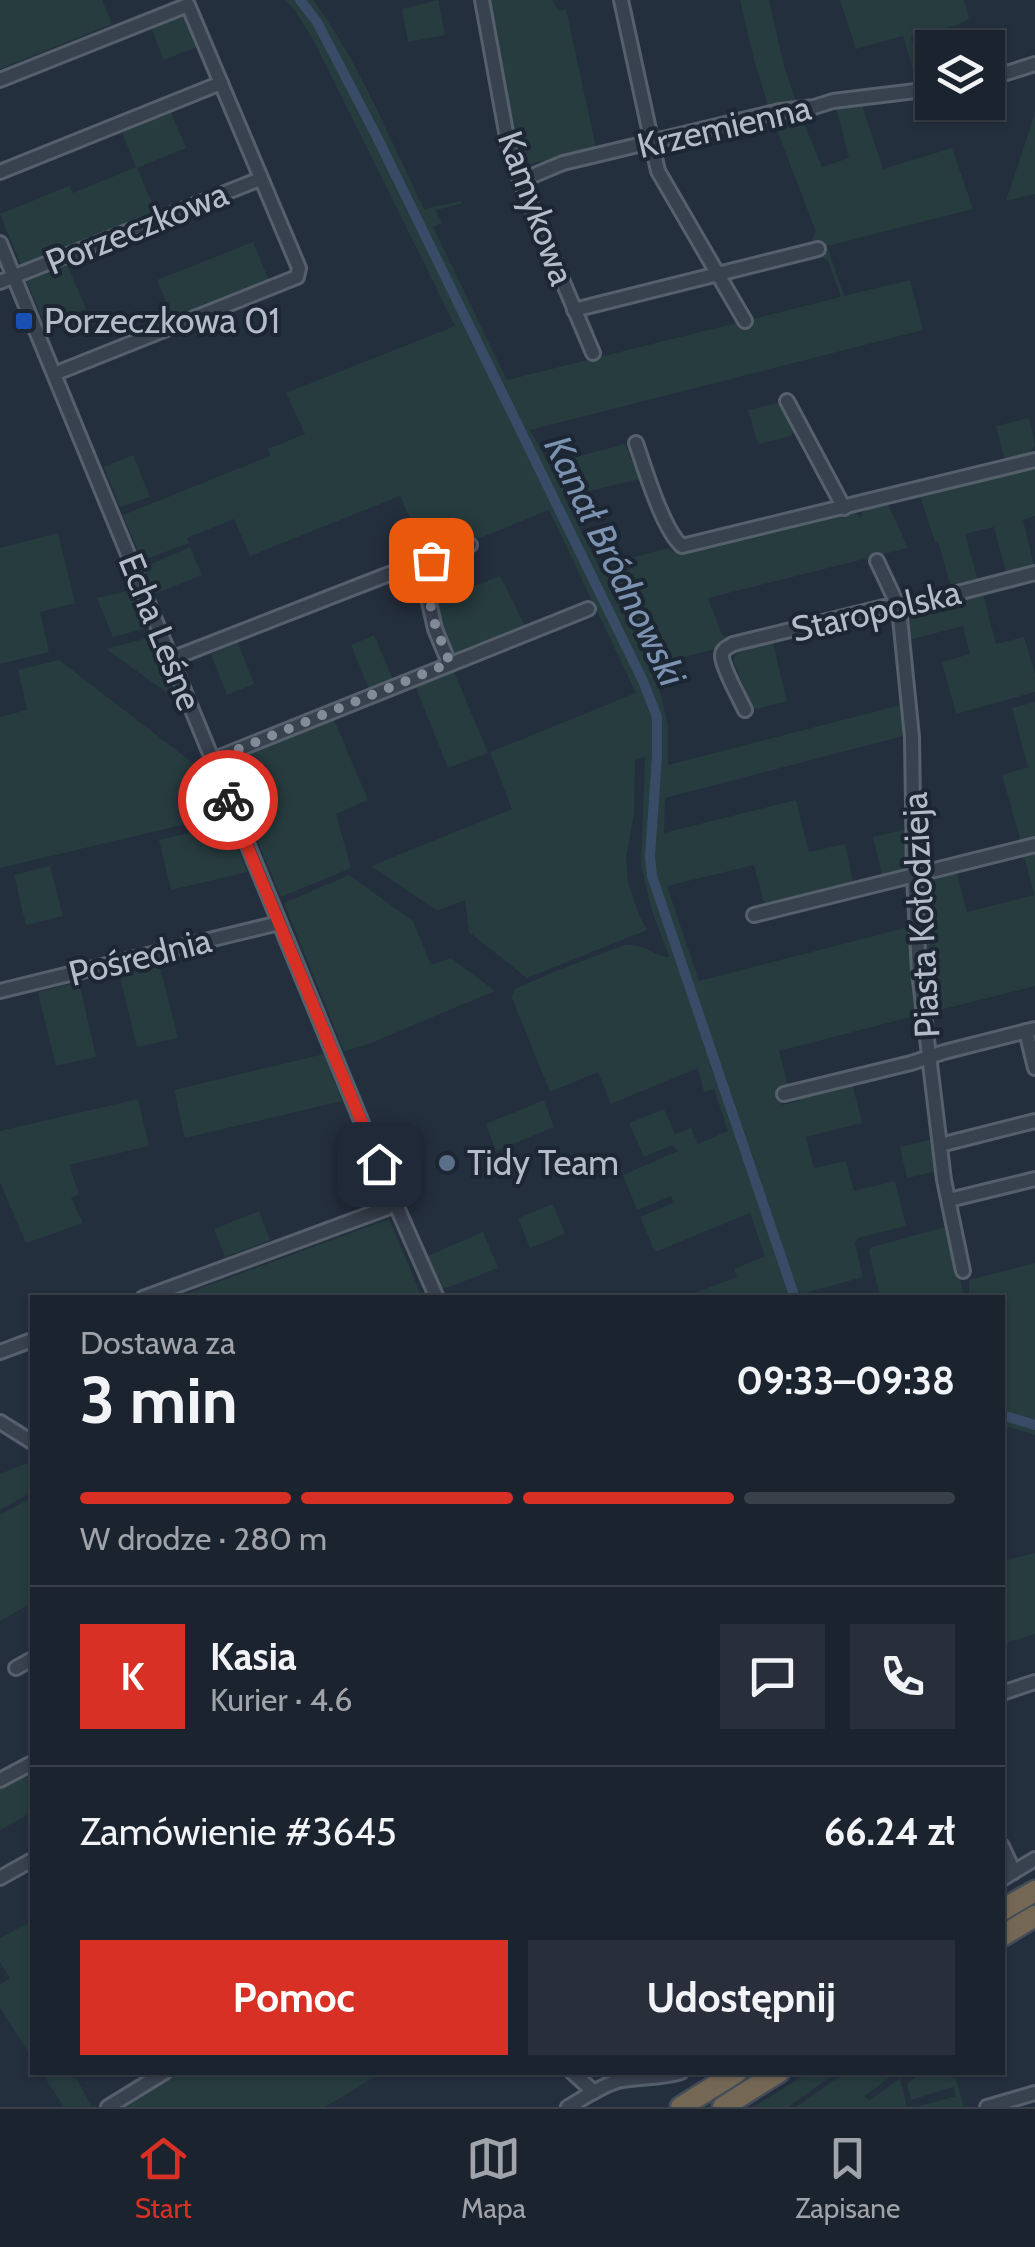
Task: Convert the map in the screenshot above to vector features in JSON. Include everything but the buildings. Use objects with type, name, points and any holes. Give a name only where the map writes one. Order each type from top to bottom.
[{"type":"highway","points":[[1005,1908],[1035,1890]]},
{"type":"highway","points":[[1005,1934],[1035,1916]]},
{"type":"highway","points":[[681,2107],[733,2075]]},
{"type":"highway","points":[[723,2107],[774,2075]]},
{"type":"street","name":"Kamykowa","points":[[482,0],[508,143],[520,181],[593,353]]},
{"type":"street","points":[[621,0],[661,177],[745,321]]},
{"type":"street","points":[[0,80],[188,5],[299,268],[297,277],[54,374]]},
{"type":"street","points":[[1005,74],[1035,64]]},
{"type":"street","points":[[0,172],[221,83]]},
{"type":"street","name":"Krzemienna","points":[[520,181],[564,162],[833,101],[915,91]]},
{"type":"street","name":"Porzeczkowa","points":[[7,280],[260,178]]},
{"type":"street","name":"Echa Leśne","points":[[0,243],[7,280],[54,374],[436,1295]]},
{"type":"street","points":[[574,310],[818,249]]},
{"type":"street","points":[[787,401],[844,508]]},
{"type":"street","points":[[636,443],[673,537],[682,546],[1035,460]]},
{"type":"street","points":[[171,659],[470,545]]},
{"type":"street","name":"Piasta Kołodzieja","points":[[877,561],[899,608],[912,737],[920,972],[944,1180],[963,1271]]},
{"type":"street","points":[[420,562],[436,628],[450,663]]},
{"type":"street","name":"Staropolska","points":[[745,710],[722,656],[732,644],[884,607],[899,608],[1035,573]]},
{"type":"street","points":[[212,760],[588,609]]},
{"type":"street","points":[[754,915],[1035,845]]},
{"type":"street","name":"Pośrednia","points":[[0,991],[279,923]]},
{"type":"street","points":[[784,1094],[1030,1030],[1035,1068]]},
{"type":"street","points":[[948,1143],[1035,1120]]},
{"type":"street","points":[[949,1200],[1035,1180]]},
{"type":"street","points":[[151,1295],[387,1208],[392,1196]]},
{"type":"street","points":[[0,1352],[30,1341]]},
{"type":"street","points":[[0,1422],[30,1441]]},
{"type":"street","points":[[16,1668],[30,1661]]},
{"type":"street","points":[[1005,1692],[1035,1682]]},
{"type":"street","points":[[0,1780],[30,1763]]},
{"type":"street","points":[[1008,1875],[1035,1858]]},
{"type":"street","points":[[0,1878],[30,1861]]},
{"type":"street","points":[[108,2107],[161,2075]]},
{"type":"street","points":[[575,2075],[594,2092]]},
{"type":"street","points":[[568,2107],[620,2081],[672,2075]]},
{"type":"street","points":[[988,2107],[1035,2093]]},
{"type":"green space","points":[[0,0],[102,0],[112,24],[0,69]]},
{"type":"green space","points":[[284,0],[313,0],[329,23],[359,74],[424,209],[461,201],[436,210],[442,223],[433,227],[507,380],[841,297],[828,261],[819,254],[820,243],[812,240],[816,232],[774,122],[784,119],[783,116],[800,114],[822,167],[849,158],[836,108],[862,105],[883,169],[952,148],[973,209],[827,246],[844,296],[910,280],[923,330],[530,430],[549,464],[625,444],[640,479],[564,497],[599,566],[855,510],[860,518],[863,511],[888,504],[908,548],[708,598],[722,635],[732,639],[719,648],[649,666],[661,694],[668,727],[668,765],[905,704],[907,735],[665,798],[664,833],[796,800],[809,852],[845,844],[854,886],[765,907],[754,865],[667,886],[699,981],[913,926],[922,1014],[779,1051],[789,1089],[778,1093],[782,1105],[852,1083],[862,1123],[806,1137],[814,1168],[846,1161],[854,1191],[895,1181],[906,1226],[858,1238],[855,1243],[863,1277],[806,1295],[689,1295],[737,1277],[734,1269],[765,1256],[750,1213],[655,1252],[640,1217],[673,1203],[671,1196],[637,1210],[623,1175],[678,1151],[672,1145],[644,1157],[629,1123],[664,1109],[675,1134],[691,1128],[698,1144],[728,1131],[714,1089],[704,1092],[698,1068],[611,1104],[598,1072],[550,1092],[512,998],[515,989],[624,945],[669,957],[651,908],[641,864],[645,756],[635,760],[634,814],[626,857],[628,883],[647,930],[527,978],[469,932],[465,900],[437,911],[371,866],[512,809],[490,752],[636,693],[549,510],[428,559],[400,496],[250,556],[234,519],[187,538],[189,543],[142,561],[123,515],[270,456],[268,449],[305,434],[286,393],[455,326],[314,41]]},
{"type":"green space","points":[[438,0],[445,35],[408,42],[402,9]]},
{"type":"green space","points":[[489,0],[552,0],[558,11],[566,9],[596,148],[530,164],[515,155]]},
{"type":"green space","points":[[740,0],[769,0],[798,106],[762,110],[767,102]]},
{"type":"green space","points":[[840,0],[964,0],[969,19],[938,30],[915,30],[911,37],[915,75],[903,36],[856,49]]},
{"type":"green space","points":[[179,16],[185,18],[197,47],[164,60],[151,28]]},
{"type":"green space","points":[[170,110],[186,148],[137,168],[156,212],[25,265],[20,263],[0,214],[69,186],[73,193],[136,167],[121,130]]},
{"type":"green space","points":[[1035,113],[1035,194],[1006,201]]},
{"type":"green space","points":[[253,242],[270,283],[174,321],[157,280]]},
{"type":"green space","points":[[66,262],[86,309],[45,325],[27,282],[29,277]]},
{"type":"green space","points":[[778,403],[794,431],[791,436],[758,444],[748,410]]},
{"type":"green space","points":[[1029,418],[1035,445],[1030,453],[1005,460],[996,426]]},
{"type":"green space","points":[[133,455],[150,497],[120,507],[104,467]]},
{"type":"green space","points":[[1035,463],[1035,516],[1023,520],[1035,569],[1007,576],[994,527],[965,534],[979,584],[952,591],[919,493]]},
{"type":"green space","points":[[58,533],[75,603],[40,612],[49,652],[0,664],[0,548]]},
{"type":"green space","points":[[190,547],[202,575],[155,594],[144,567]]},
{"type":"green space","points":[[500,576],[525,626],[452,652],[442,631],[437,601]]},
{"type":"green space","points":[[131,590],[147,628],[113,637],[97,598]]},
{"type":"green space","points":[[982,590],[996,644],[1024,637],[1035,674],[1035,692],[956,714],[942,662],[970,654],[963,626],[909,640],[905,615],[910,609]]},
{"type":"green space","points":[[374,635],[393,679],[369,689],[351,645]]},
{"type":"green space","points":[[151,637],[147,644],[150,650],[155,648],[176,699],[106,649]]},
{"type":"green space","points":[[238,643],[254,684],[227,695],[211,654]]},
{"type":"green space","points":[[773,643],[787,701],[753,710],[733,660],[737,652]]},
{"type":"green space","points":[[59,660],[207,774],[224,815],[0,868],[0,717],[27,710],[18,670]]},
{"type":"green space","points":[[452,667],[488,753],[448,768],[414,683]]},
{"type":"green space","points":[[1035,702],[1035,839],[1021,842],[1002,775],[1028,767],[1012,708]]},
{"type":"green space","points":[[332,715],[368,800],[336,814],[351,868],[281,897],[224,760]]},
{"type":"green space","points":[[223,825],[230,828],[247,872],[171,890],[159,840]]},
{"type":"green space","points":[[906,829],[908,865],[900,874],[883,878],[873,837]]},
{"type":"green space","points":[[1035,851],[1035,986],[927,1013],[920,924],[924,923],[922,891],[927,881],[956,871],[967,912],[1034,895],[1025,860],[1017,855]]},
{"type":"green space","points":[[50,866],[63,916],[26,925],[14,875]]},
{"type":"green space","points":[[349,875],[413,921],[431,965],[451,958],[495,991],[344,1051],[284,903]]},
{"type":"green space","points":[[159,963],[178,1038],[137,1047],[119,973]]},
{"type":"green space","points":[[79,982],[96,1057],[56,1066],[38,992]]},
{"type":"green space","points":[[324,1054],[342,1101],[185,1138],[174,1090]]},
{"type":"green space","points":[[138,1099],[149,1146],[69,1165],[79,1194],[71,1198],[83,1223],[26,1243],[0,1182],[0,1131]]},
{"type":"green space","points":[[544,1100],[554,1127],[496,1151],[486,1124]]},
{"type":"green space","points":[[933,1139],[938,1171],[907,1178],[900,1147]]},
{"type":"green space","points":[[553,1204],[565,1234],[530,1248],[518,1218]]},
{"type":"green space","points":[[259,1211],[270,1240],[225,1257],[214,1229]]},
{"type":"green space","points":[[389,1219],[421,1295],[182,1295]]},
{"type":"green space","points":[[949,1226],[964,1295],[880,1295],[869,1251]]},
{"type":"green space","points":[[483,1232],[498,1268],[449,1287],[437,1285],[425,1257]]},
{"type":"green space","points":[[1035,1263],[1035,1435],[1005,1426],[1005,1295],[969,1295],[969,1280]]},
{"type":"green space","points":[[30,1462],[30,1493],[0,1510],[0,1474]]},
{"type":"green space","points":[[30,1498],[30,1604],[0,1621],[0,1515]]},
{"type":"green space","points":[[1035,1553],[1035,1634],[1005,1643],[1005,1560]]},
{"type":"green space","points":[[30,1767],[30,1813],[0,1830],[0,1784]]},
{"type":"green space","points":[[30,1922],[30,2055],[0,2008],[0,1985],[10,1978],[0,1962],[0,1938]]},
{"type":"green space","points":[[43,2075],[74,2075],[92,2107],[64,2107]]},
{"type":"green space","points":[[171,2075],[378,2075],[325,2107],[119,2107]]},
{"type":"green space","points":[[805,2075],[833,2075],[788,2107],[753,2107]]},
{"type":"green space","points":[[841,2075],[892,2075],[865,2096],[869,2101],[900,2078],[907,2107],[796,2107]]},
{"type":"green space","points":[[919,2075],[955,2075],[964,2107],[917,2107],[956,2096],[953,2087],[911,2100],[907,2084]]},
{"type":"waterway","name":"Kanał Bródnowski","points":[[300,0],[317,22],[377,137],[643,681],[657,717],[652,876],[794,1295]]},
{"type":"waterway","name":"Kanał Bródnowski","points":[[1005,1416],[1035,1425]]},
{"type":"way so far","points":[[228,800],[212,760],[450,663],[436,628],[420,562],[431,560]]},
{"type":"place","name":"Porzeczkowa 01","points":[[24,321]]},
{"type":"place","name":"Tidy Team","points":[[447,1163]]},
{"type":"route","points":[[228,800],[379,1164]]}]
